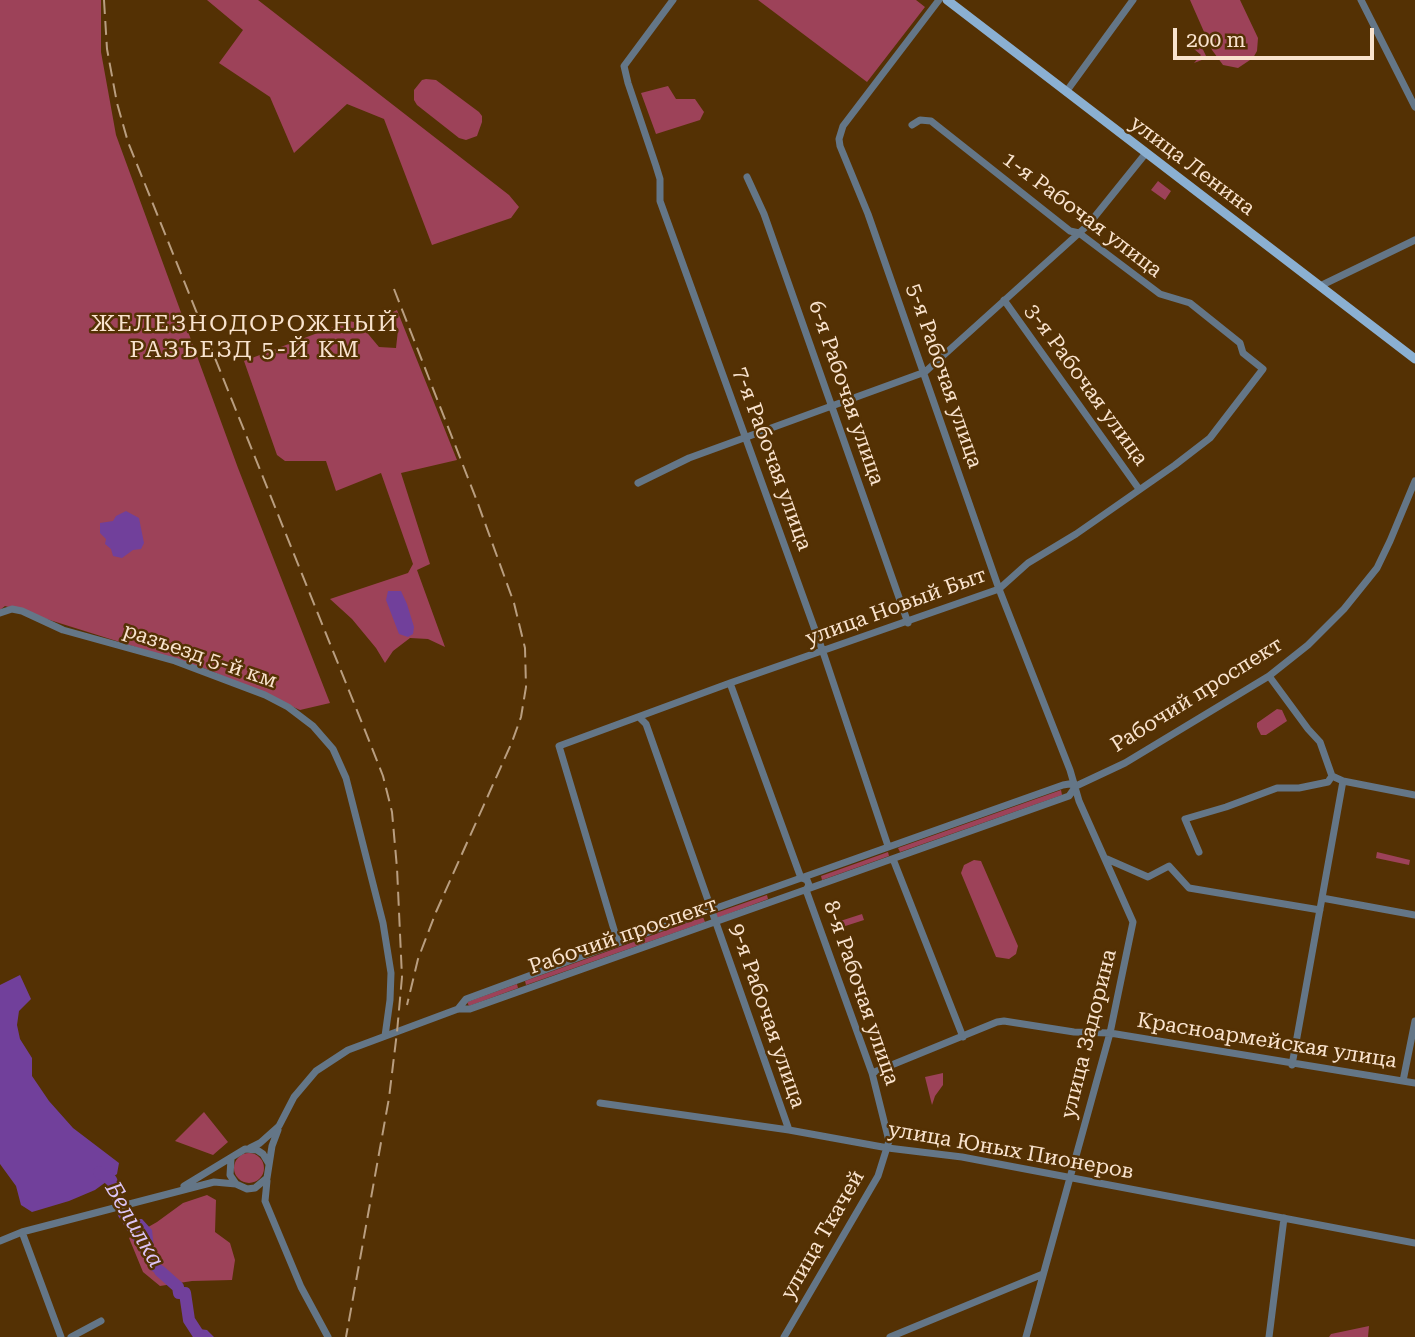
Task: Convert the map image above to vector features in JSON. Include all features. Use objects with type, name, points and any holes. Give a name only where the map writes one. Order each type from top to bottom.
[{"type":"main road","name":"улица Ленина","points":[[947,0],[1415,359]]},
{"type":"street","name":"7-я Рабочая улица","points":[[673,0],[624,66],[628,83],[660,179],[660,201],[823,652],[888,846]]},
{"type":"street","name":"5-я Рабочая улица","points":[[939,0],[843,125],[839,139],[925,372],[999,589],[1076,786]]},
{"type":"street","points":[[1066,92],[1132,0]]},
{"type":"street","points":[[1361,0],[1415,107]]},
{"type":"street","name":"1-я Рабочая улица","points":[[912,125],[920,120],[931,121],[1070,231],[1079,233],[1160,294],[1190,303],[1240,343],[1243,353],[1263,369]]},
{"type":"street","points":[[638,484],[689,458],[925,372],[1088,225],[1146,153]]},
{"type":"street","name":"6-я Рабочая улица","points":[[747,177],[764,214],[908,623]]},
{"type":"street","points":[[1320,286],[1415,240]]},
{"type":"street","name":"3-я Рабочая улица","points":[[1004,300],[1139,489]]},
{"type":"street","name":"улица Новый Быт","points":[[618,943],[559,747],[730,683],[999,589],[1028,563],[1076,534],[1210,438],[1263,369]]},
{"type":"street","name":"Рабочий проспект","points":[[250,1148],[279,1126],[293,1097],[316,1072],[348,1050],[458,1009],[470,1009],[716,923],[1069,796],[1076,786],[1143,753],[1269,676],[1329,625],[1377,568],[1415,481]]},
{"type":"street","name":"разъезд 5-й км","points":[[0,613],[12,609],[22,611],[63,630],[175,661],[288,707],[313,726],[333,749],[346,778],[383,923],[391,973],[385,1036]]},
{"type":"street","points":[[1269,676],[1320,742],[1332,776],[1343,781],[1415,795]]},
{"type":"street","points":[[730,683],[797,879]]},
{"type":"street","name":"9-я Рабочая улица","points":[[639,717],[646,724],[789,1130]]},
{"type":"street","points":[[1199,852],[1185,819],[1276,788],[1299,788],[1328,782],[1332,776]]},
{"type":"street","points":[[1292,1065],[1343,781]]},
{"type":"street","name":"Рабочий проспект","points":[[458,1009],[466,999],[618,943],[1063,785],[1076,786]]},
{"type":"street","name":"улица Задорина","points":[[1026,1337],[1110,1033],[1133,922],[1107,859],[1079,802],[1076,786]]},
{"type":"street","points":[[893,859],[963,1037]]},
{"type":"street","points":[[1107,859],[1148,877],[1169,866],[1189,888],[1320,910]]},
{"type":"street","points":[[797,879],[807,880],[809,885],[803,892],[792,891],[791,886],[797,879]]},
{"type":"street","name":"8-я Рабочая улица","points":[[803,892],[872,1073],[887,1128],[888,1149]]},
{"type":"street","points":[[1322,898],[1415,915]]},
{"type":"street","name":"Красноармейская улица","points":[[872,1073],[1001,1021],[1074,1032],[1110,1033],[1292,1065],[1415,1083]]},
{"type":"street","points":[[1403,1081],[1415,1021]]},
{"type":"street","name":"улица Юных Пионеров","points":[[600,1103],[789,1130],[888,1149],[962,1157],[1415,1242]]},
{"type":"street","points":[[279,1126],[269,1164],[265,1201],[301,1287],[328,1337]]},
{"type":"street","points":[[174,1192],[232,1158],[240,1150],[250,1148],[263,1154],[269,1164]]},
{"type":"street","name":"улица Ткачей","points":[[785,1337],[878,1176],[888,1149]]},
{"type":"street","points":[[232,1158],[229,1169],[236,1184]]},
{"type":"street","points":[[247,1189],[260,1185],[267,1178]]},
{"type":"street","points":[[0,1241],[214,1182],[236,1184],[265,1201]]},
{"type":"street","points":[[1269,1337],[1284,1218]]},
{"type":"street","points":[[22,1233],[61,1337]]},
{"type":"street","points":[[890,1337],[1042,1273]]},
{"type":"street","points":[[71,1337],[101,1321]]},
{"type":"shaded area","points":[[0,0],[101,0],[101,52],[116,135],[238,468],[330,703],[300,710],[209,670],[5,606],[0,610]]},
{"type":"shaded area","points":[[207,0],[258,0],[509,195],[519,207],[511,218],[432,245],[384,119],[347,104],[294,153],[270,97],[219,63],[243,30]]},
{"type":"shaded area","points":[[758,0],[916,0],[925,7],[867,82]]},
{"type":"shaded area","points":[[1190,0],[1240,0],[1258,38],[1257,51],[1253,58],[1238,68],[1223,65],[1212,50]]},
{"type":"shaded area","points":[[1195,33],[1207,58],[1194,63],[1201,55],[1187,43]]},
{"type":"shaded area","points":[[426,79],[436,80],[479,112],[482,122],[477,136],[466,140],[459,138],[417,105],[414,90]]},
{"type":"shaded area","points":[[668,86],[676,99],[695,99],[704,112],[700,120],[656,134],[641,93]]},
{"type":"shaded area","points":[[1158,181],[1171,191],[1165,200],[1151,190]]},
{"type":"shaded area","points":[[397,310],[457,460],[401,473],[430,564],[417,570],[445,647],[428,639],[410,638],[393,651],[385,663],[352,619],[330,599],[408,573],[413,564],[381,473],[336,491],[326,461],[285,461],[277,455],[244,361],[349,321],[359,323],[379,347],[396,348],[398,330],[391,313]]},
{"type":"shaded area","points":[[1277,709],[1282,710],[1287,721],[1266,735],[1261,735],[1257,723]]},
{"type":"shaded area","points":[[1061,790],[1062,795],[900,852],[898,848]]},
{"type":"shaded area","points":[[888,852],[889,856],[822,880],[821,876]]},
{"type":"shaded area","points":[[1377,852],[1410,860],[1409,865],[1376,858]]},
{"type":"shaded area","points":[[974,860],[981,861],[1018,946],[1016,954],[1009,959],[996,957],[961,873],[964,865]]},
{"type":"shaded area","points":[[767,895],[768,899],[717,918],[716,913]]},
{"type":"shaded area","points":[[862,914],[864,920],[833,930],[831,924]]},
{"type":"shaded area","points":[[703,917],[705,922],[526,985],[525,981]]},
{"type":"shaded area","points":[[517,984],[518,988],[469,1006],[467,1002]]},
{"type":"shaded area","points":[[943,1073],[943,1085],[932,1105],[925,1077]]},
{"type":"shaded area","points":[[204,1112],[228,1142],[213,1155],[175,1141]]},
{"type":"shaded area","points":[[249,1153],[260,1157],[264,1168],[260,1179],[249,1183],[238,1179],[234,1168],[238,1157]]},
{"type":"shaded area","points":[[207,1195],[216,1200],[215,1232],[230,1243],[235,1260],[232,1280],[192,1281],[160,1286],[143,1272],[129,1238],[183,1203]]},
{"type":"shaded area","points":[[1369,1326],[1368,1337],[1329,1337],[1331,1334]]},
{"type":"water","points":[[126,511],[139,518],[144,543],[141,549],[133,550],[122,558],[113,556],[111,549],[105,544],[106,539],[100,533],[100,523],[113,521],[116,516]]},
{"type":"water","points":[[388,591],[401,591],[407,604],[414,627],[413,634],[408,637],[399,634],[386,600]]},
{"type":"water","points":[[20,975],[31,999],[19,1011],[17,1025],[20,1039],[32,1058],[32,1076],[49,1101],[73,1128],[119,1163],[117,1174],[95,1190],[32,1212],[21,1205],[16,1186],[0,1164],[0,985]]},
{"type":"water","points":[[124,1214],[131,1219],[142,1219],[152,1230],[154,1248],[169,1282],[152,1271],[124,1225]]},
{"type":"water","points":[[185,1293],[189,1297],[192,1321],[199,1329],[207,1330],[214,1337],[194,1337],[184,1314]]},
{"type":"waterway","name":"Белилка","points":[[99,1172],[111,1180],[124,1214],[132,1226]]},
{"type":"waterway","name":"Белилка","points":[[160,1271],[178,1287],[179,1293],[185,1293],[189,1320],[200,1337]]},
{"type":"railway","points":[[104,0],[107,49],[117,103],[128,142],[383,776],[392,812],[402,977],[389,1098],[346,1337]]},
{"type":"railway","points":[[394,289],[514,603],[525,648],[526,687],[521,717],[512,742],[436,912],[418,959],[407,1005]]},
{"type":"district","name":"ЖЕЛЕЗНОДОРОЖНЫЙ РАЗЪЕЗД 5-Й КМ","points":[[245,337]]}]
